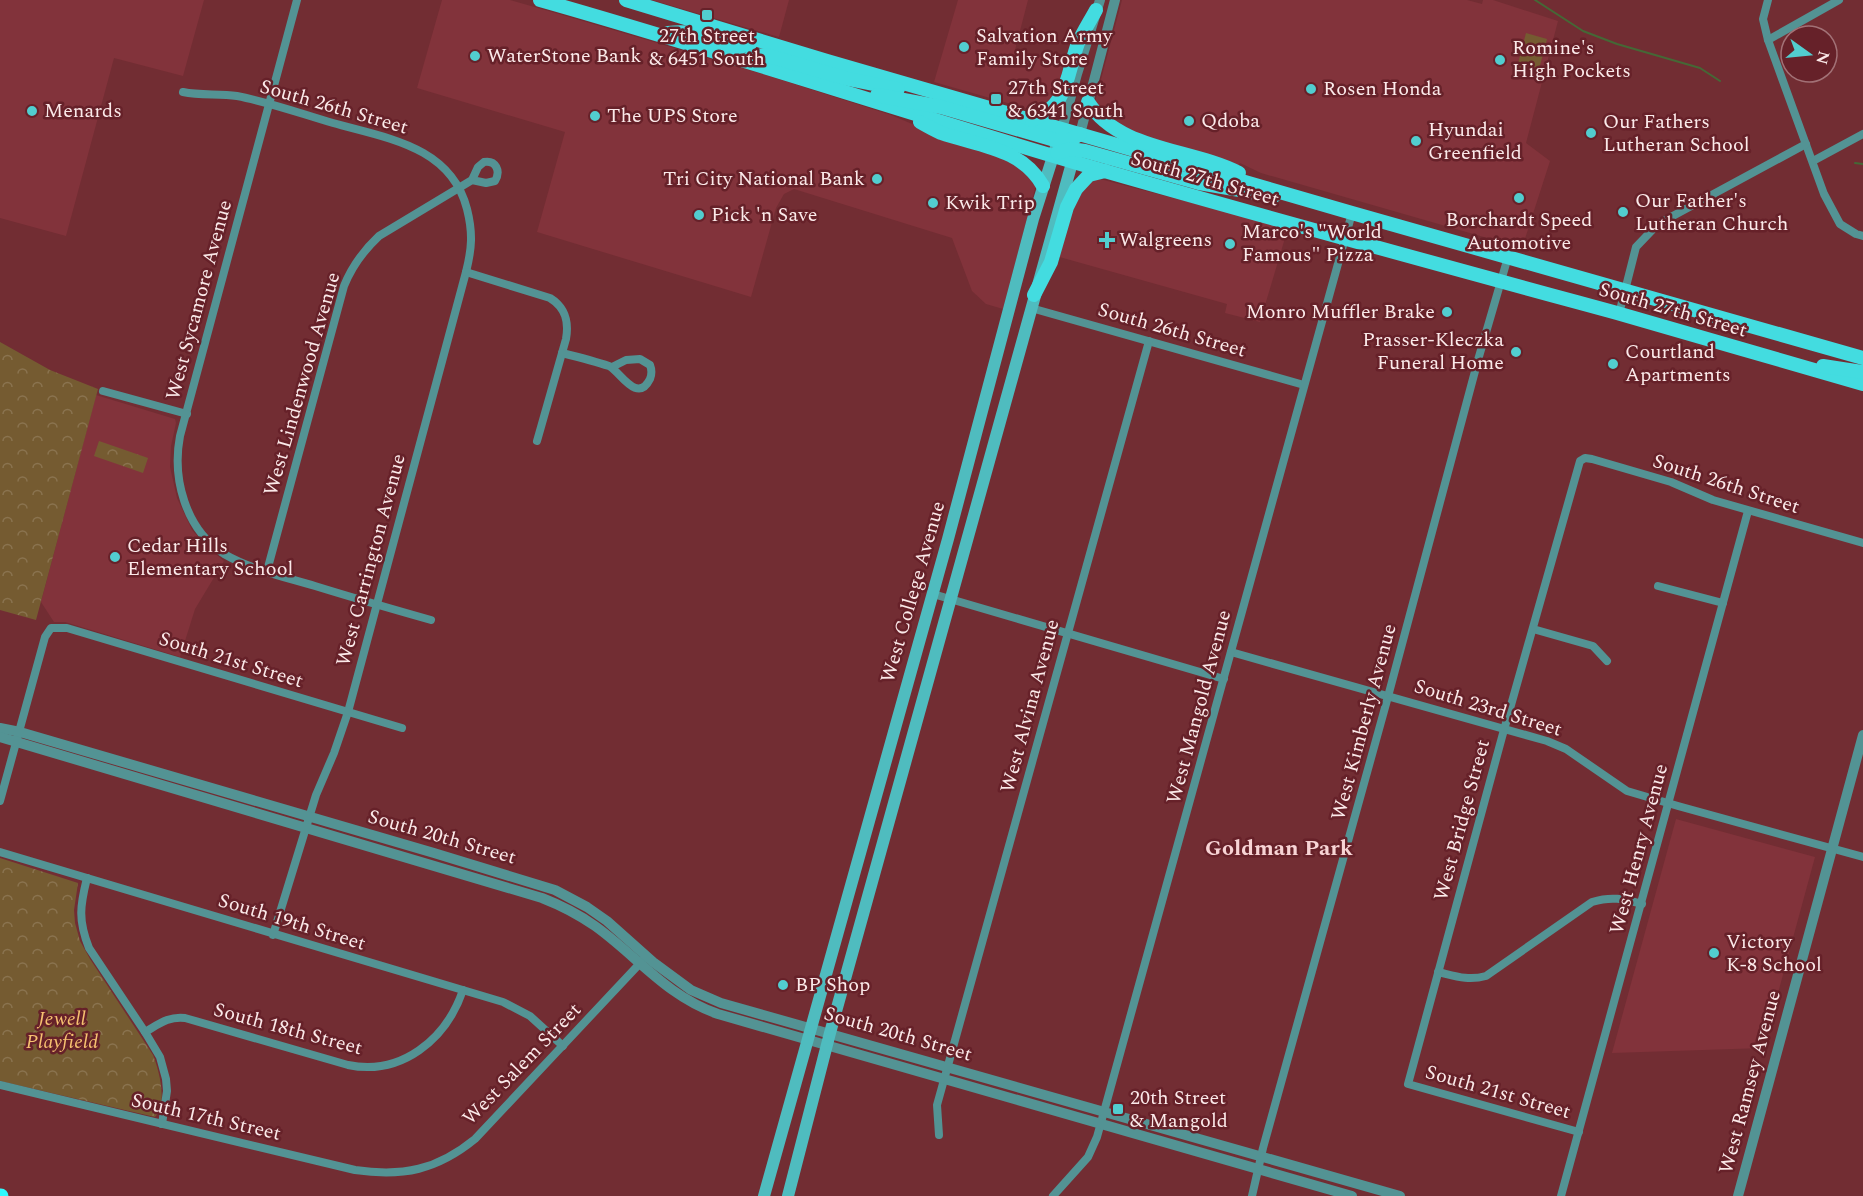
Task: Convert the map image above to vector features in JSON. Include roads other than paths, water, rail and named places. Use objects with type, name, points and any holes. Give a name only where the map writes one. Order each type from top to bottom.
[{"type":"main road","name":"South 27th Street","points":[[540,0],[660,34],[1053,156],[1074,155],[1105,171],[1863,384]]},
{"type":"main road","points":[[626,0],[1032,120],[1069,141],[1080,134]]},
{"type":"main road","points":[[1032,120],[1049,111],[1056,102],[1066,84],[1078,42],[1098,5]]},
{"type":"main road","points":[[660,34],[693,33],[740,47],[746,47],[753,39]]},
{"type":"main road","points":[[747,61],[752,56],[766,55],[848,79],[901,89],[924,88]]},
{"type":"main road","points":[[833,88],[940,107],[1060,135]]},
{"type":"main road","points":[[1088,102],[1102,120],[1119,132],[1136,140],[1222,164],[1268,187]]},
{"type":"main road","points":[[895,108],[939,132],[1001,151],[1016,158],[1031,168],[1043,186]]},
{"type":"main road","name":"South 27th Street","points":[[1080,134],[1863,358]]},
{"type":"main road","name":"West College Avenue","points":[[788,1196],[830,1033],[1080,134]]},
{"type":"main road","name":"West College Avenue","points":[[764,1196],[933,594],[1043,186],[1060,135]]},
{"type":"main road","points":[[1074,155],[1199,183],[1271,196],[1291,194]]},
{"type":"main road","points":[[1032,302],[1051,262],[1067,207],[1076,189],[1089,175],[1105,171]]},
{"type":"main road","points":[[1788,363],[1863,372]]},
{"type":"street","name":"West Sycamore Avenue","points":[[297,0],[177,451],[177,470],[183,498],[204,536],[218,549],[243,563],[431,620]]},
{"type":"street","name":"West College Avenue","points":[[1080,134],[1115,0]]},
{"type":"street","points":[[1768,0],[1763,19],[1768,40],[1824,194],[1840,224],[1863,236]]},
{"type":"street","points":[[1768,40],[1839,0]]},
{"type":"street","name":"West College Avenue","points":[[1060,135],[1098,5]]},
{"type":"street","name":"South 26th Street","points":[[183,92],[237,96],[412,147],[439,163],[460,189]]},
{"type":"street","points":[[1813,161],[1863,134]]},
{"type":"street","points":[[1619,314],[1636,247],[1658,224],[1806,144]]},
{"type":"street","name":"West Lindenwood Avenue","points":[[267,572],[342,293],[350,271],[379,236],[472,180]]},
{"type":"street","name":"West Carrington Avenue","points":[[273,935],[316,795],[348,712],[466,272],[472,241],[471,228],[460,189]]},
{"type":"street","name":"West Mangold Avenue","points":[[1053,1196],[1088,1157],[1101,1124],[1352,213]]},
{"type":"street","name":"West Kimberly Avenue","points":[[1252,1196],[1478,360],[1508,257]]},
{"type":"street","points":[[466,272],[542,295],[557,302],[563,309],[568,330],[537,441]]},
{"type":"street","name":"South 26th Street","points":[[1032,302],[1149,341],[1304,385]]},
{"type":"street","name":"West Alvina Avenue","points":[[939,1135],[937,1105],[947,1067],[1149,341]]},
{"type":"street","points":[[562,353],[612,367],[627,384],[637,388],[647,384],[652,374],[650,365],[640,358],[626,360],[612,367]]},
{"type":"street","points":[[103,391],[187,414]]},
{"type":"street","name":"South 26th Street","points":[[1580,461],[1592,459],[1671,482],[1713,500],[1748,511],[1863,543]]},
{"type":"street","name":"West Bridge Street","points":[[1408,1084],[1580,461]]},
{"type":"street","name":"West Henry Avenue","points":[[1561,1196],[1748,511]]},
{"type":"street","points":[[1658,586],[1723,603]]},
{"type":"street","points":[[933,594],[1224,679]]},
{"type":"street","name":"South 21st Street","points":[[19,737],[45,638],[51,628],[56,627],[67,628],[402,728]]},
{"type":"street","points":[[1533,629],[1593,646],[1607,661]]},
{"type":"street","name":"South 23rd Street","points":[[1231,652],[1547,741],[1566,749],[1627,791],[1863,857]]},
{"type":"street","name":"South 20th Street","points":[[0,728],[19,737],[308,822],[542,898],[560,905],[596,926],[643,960],[691,990],[811,1035],[827,1046],[1352,1196]]},
{"type":"street","name":"West Ramsey Avenue","points":[[1738,1196],[1863,735]]},
{"type":"street","name":"South 20th Street","points":[[0,737],[19,737]]},
{"type":"street","points":[[0,801],[19,737]]},
{"type":"street","name":"South 19th Street","points":[[0,852],[503,1002],[520,1010],[538,1023],[563,1046]]},
{"type":"street","points":[[87,878],[80,909],[83,934],[94,956],[160,1057],[166,1079],[166,1103],[162,1124]]},
{"type":"street","points":[[1438,972],[1465,979],[1486,976],[1592,902],[1606,898],[1619,898],[1642,904]]},
{"type":"street","name":"West Salem Street","points":[[406,1172],[439,1162],[469,1144],[643,960]]},
{"type":"street","name":"South 18th Street","points":[[145,1032],[165,1020],[185,1018],[348,1065],[361,1068],[383,1067],[407,1059],[427,1043],[450,1019],[463,990]]},
{"type":"street","name":"South 20th Street","points":[[811,1035],[830,1033],[1400,1196]]},
{"type":"street","name":"South 21st Street","points":[[1408,1084],[1579,1132]]},
{"type":"street","name":"South 17th Street","points":[[0,1086],[355,1170],[406,1172]]},
{"type":"waterway","points":[[1535,0],[1583,31],[1617,44],[1700,68],[1720,81]]},
{"type":"waterway","points":[[1855,163],[1863,164]]},
{"type":"place","name":"27th Street & 6451 South","points":[[707,15]]},
{"type":"place","name":"Salvation Army Family Store","points":[[964,47]]},
{"type":"place","name":"WaterStone Bank","points":[[475,56]]},
{"type":"place","name":"Romine's High Pockets","points":[[1500,60]]},
{"type":"place","name":"Rosen Honda","points":[[1311,89]]},
{"type":"place","name":"27th Street & 6341 South","points":[[996,99]]},
{"type":"place","name":"Menards","points":[[32,111]]},
{"type":"place","name":"The UPS Store","points":[[595,116]]},
{"type":"place","name":"Qdoba","points":[[1189,121]]},
{"type":"place","name":"Our Fathers Lutheran School","points":[[1591,133]]},
{"type":"place","name":"Hyundai Greenfield","points":[[1416,141]]},
{"type":"place","name":"Tri City National Bank","points":[[877,179]]},
{"type":"place","name":"Borchardt Speed Automotive","points":[[1519,198]]},
{"type":"place","name":"Kwik Trip","points":[[933,203]]},
{"type":"place","name":"Our Father's Lutheran Church","points":[[1623,212]]},
{"type":"place","name":"Pick 'n Save","points":[[699,215]]},
{"type":"place","name":"Walgreens","points":[[1107,240]]},
{"type":"place","name":"Marco's \"World Famous\" Pizza","points":[[1230,244]]},
{"type":"place","name":"Monro Muffler Brake","points":[[1447,312]]},
{"type":"place","name":"Prasser-Kleczka Funeral Home","points":[[1516,352]]},
{"type":"place","name":"Courtland Apartments","points":[[1613,364]]},
{"type":"place","name":"Cedar Hills Elementary School","points":[[115,557]]},
{"type":"place","name":"Victory K-8 School","points":[[1714,953]]},
{"type":"place","name":"BP Shop","points":[[783,985]]},
{"type":"place","name":"20th Street & Mangold","points":[[1118,1109]]},
{"type":"district","name":"Goldman Park","points":[[1279,848]]},
{"type":"park label","name":"Jewell Playfield","points":[[62,1030]]}]
